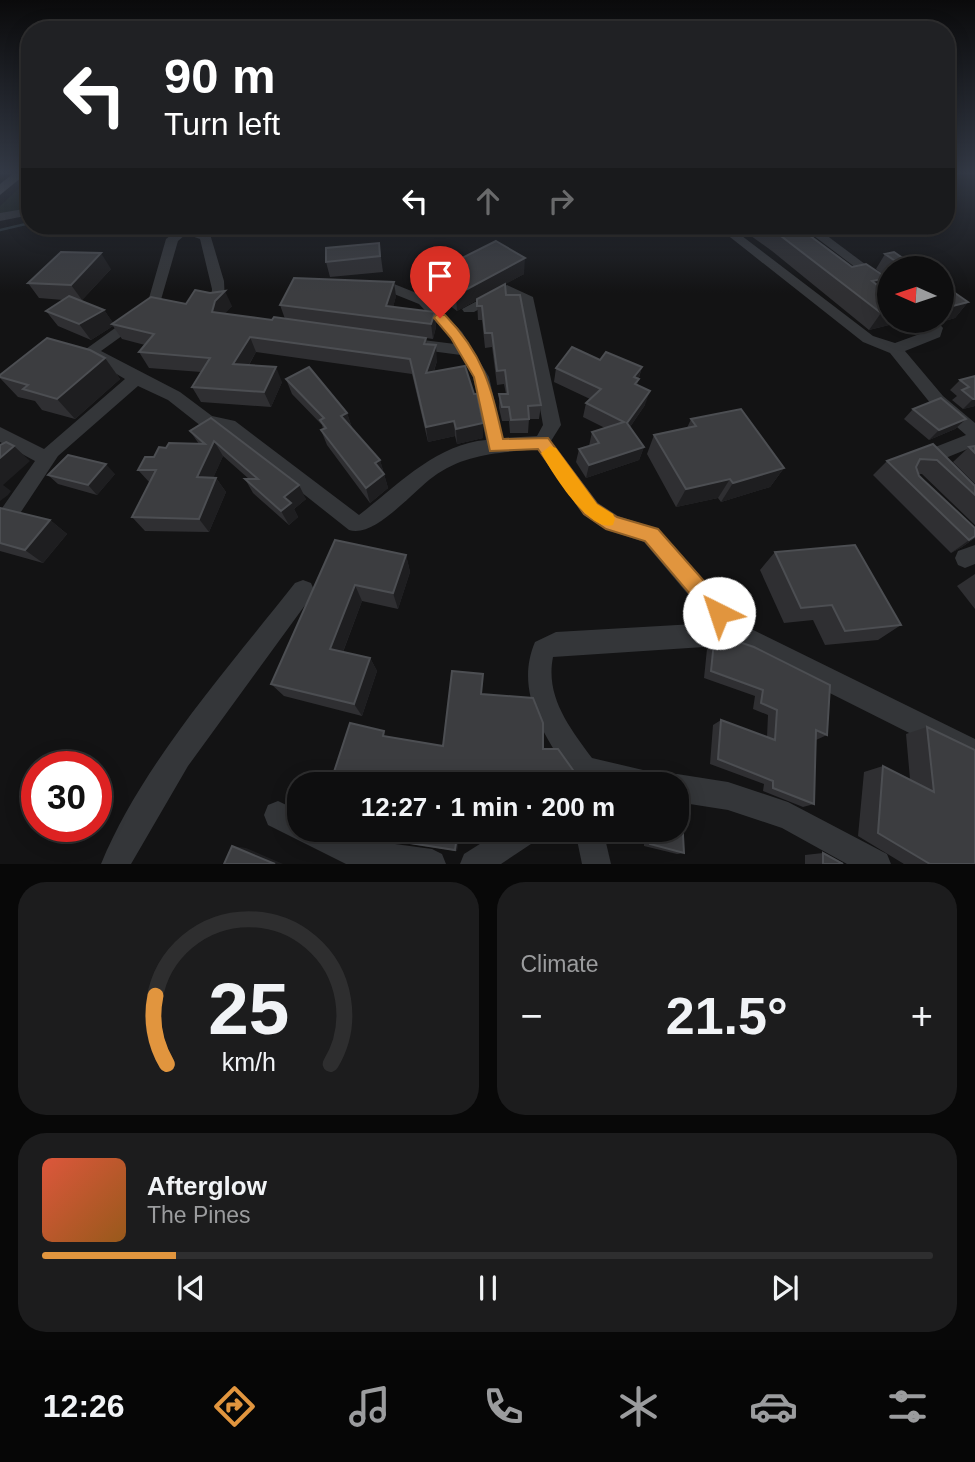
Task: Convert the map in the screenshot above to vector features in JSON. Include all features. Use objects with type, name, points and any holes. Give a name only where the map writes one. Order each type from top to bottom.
[{"type":"street","points":[[0,218],[21,213]]},
{"type":"street","points":[[175,235],[153,307],[94,349],[93,354],[182,401],[207,421],[229,426],[356,524],[364,523],[428,470],[472,448],[542,442]]},
{"type":"street","points":[[200,235],[206,237],[208,256],[221,290],[218,302]]},
{"type":"street","points":[[734,235],[868,339],[895,349],[937,400],[975,433]]},
{"type":"street","points":[[819,235],[877,280]]},
{"type":"street","points":[[384,285],[425,301],[457,335],[481,377],[496,446]]},
{"type":"street","points":[[469,309],[508,289],[528,300],[552,425],[542,442]]},
{"type":"street","points":[[895,349],[936,333]]},
{"type":"street","points":[[401,342],[467,352]]},
{"type":"street","points":[[0,511],[46,453],[136,378]]},
{"type":"street","points":[[0,434],[21,445],[46,453]]},
{"type":"street","points":[[950,477],[931,456],[975,439]]},
{"type":"street","points":[[542,442],[591,509],[612,523],[651,535],[736,633],[975,753]]},
{"type":"street","points":[[0,459],[21,445]]},
{"type":"street","points":[[0,527],[46,453]]},
{"type":"street","points":[[115,863],[134,825],[178,757],[303,590]]},
{"type":"street","points":[[581,772],[549,717],[541,693],[538,664],[543,650],[556,644],[736,633]]},
{"type":"street","points":[[689,790],[728,796],[788,816],[877,863]]},
{"type":"street","points":[[333,842],[356,853],[432,863]]},
{"type":"street","points":[[474,863],[508,842]]},
{"type":"street","points":[[592,842],[597,863]]},
{"type":"building","points":[[780,235],[809,235],[852,267],[866,264],[877,271],[877,280],[872,281],[877,285],[877,310]]},
{"type":"building","points":[[496,241],[525,258],[456,295],[444,286],[441,293],[428,275]]},
{"type":"building","points":[[379,243],[380,256],[326,262],[326,248]]},
{"type":"building","points":[[61,252],[101,253],[71,285],[28,283]]},
{"type":"building","points":[[894,252],[900,256],[888,256],[885,254]]},
{"type":"building","points":[[294,278],[394,282],[386,306],[435,312],[431,324],[280,305]]},
{"type":"building","points":[[505,284],[506,295],[520,295],[541,405],[528,406],[529,419],[511,420],[509,407],[502,407],[499,394],[508,394],[505,370],[497,371],[492,333],[485,333],[482,306],[477,306],[477,299]]},
{"type":"building","points":[[195,290],[210,293],[225,291],[215,301],[212,312],[272,320],[274,317],[426,338],[424,344],[436,345],[426,373],[465,366],[474,394],[477,394],[483,423],[456,429],[454,421],[426,427],[410,359],[250,337],[233,364],[276,367],[264,392],[192,387],[210,358],[139,352],[154,334],[112,324],[151,297],[186,304]]},
{"type":"building","points":[[954,292],[968,302],[954,306]]},
{"type":"building","points":[[69,296],[104,310],[79,324],[46,311]]},
{"type":"building","points":[[47,338],[90,350],[105,358],[57,399],[23,389],[28,385],[0,377]]},
{"type":"building","points":[[572,347],[600,360],[606,352],[642,367],[634,377],[639,379],[635,384],[650,391],[627,423],[644,447],[589,465],[579,449],[599,443],[592,432],[624,422],[586,403],[601,389],[556,368]]},
{"type":"building","points":[[309,367],[347,413],[341,416],[380,460],[375,463],[384,474],[366,488],[321,430],[326,428],[320,420],[324,418],[286,379]]},
{"type":"building","points":[[975,376],[973,399],[962,390],[969,387],[960,380]]},
{"type":"building","points":[[941,398],[966,419],[939,430],[913,409]]},
{"type":"building","points":[[741,409],[784,468],[733,483],[730,479],[686,489],[654,435],[696,426],[691,419]]},
{"type":"building","points":[[211,418],[299,485],[284,497],[291,503],[281,511],[245,479],[258,479],[214,441],[197,477],[216,478],[199,519],[132,517],[156,470],[138,470],[145,457],[154,457],[159,447],[166,448],[169,443],[205,444],[190,431]]},
{"type":"building","points":[[6,442],[14,446],[0,458],[0,445]]},
{"type":"building","points":[[933,444],[975,486],[975,495],[937,460],[920,459],[916,467],[919,476],[975,528],[975,536],[969,540],[887,461]]},
{"type":"building","points":[[68,455],[106,464],[88,485],[48,475]]},
{"type":"building","points":[[0,508],[50,520],[25,550],[0,543]]},
{"type":"building","points":[[335,540],[406,555],[393,593],[355,585],[330,649],[370,658],[354,704],[271,684]]},
{"type":"building","points":[[855,545],[901,625],[845,631],[832,605],[801,608],[775,552]]},
{"type":"building","points":[[736,641],[754,647],[830,685],[827,735],[816,730],[814,804],[773,788],[773,781],[718,759],[721,720],[775,740],[777,710],[761,703],[763,690],[711,671],[714,642]]},
{"type":"building","points":[[452,671],[483,674],[481,694],[533,698],[543,723],[543,749],[558,749],[573,772],[334,772],[350,723],[384,731],[383,736],[443,746]]},
{"type":"building","points":[[927,727],[975,750],[975,864],[930,864],[878,833],[883,766],[934,792]]},
{"type":"building","points":[[404,842],[456,842],[455,850]]},
{"type":"building","points":[[683,842],[684,853],[650,844]]},
{"type":"building","points":[[232,846],[275,864],[224,864]]},
{"type":"building","points":[[823,853],[843,864],[823,864]]},
{"type":"waterway","points":[[0,230],[21,225]]},
{"type":"slow traffic","points":[[550,453],[591,509],[606,519]]},
{"type":"route","points":[[440,318],[457,335],[481,377],[496,446],[542,442],[591,509],[612,523],[651,535],[719,613]]}]
